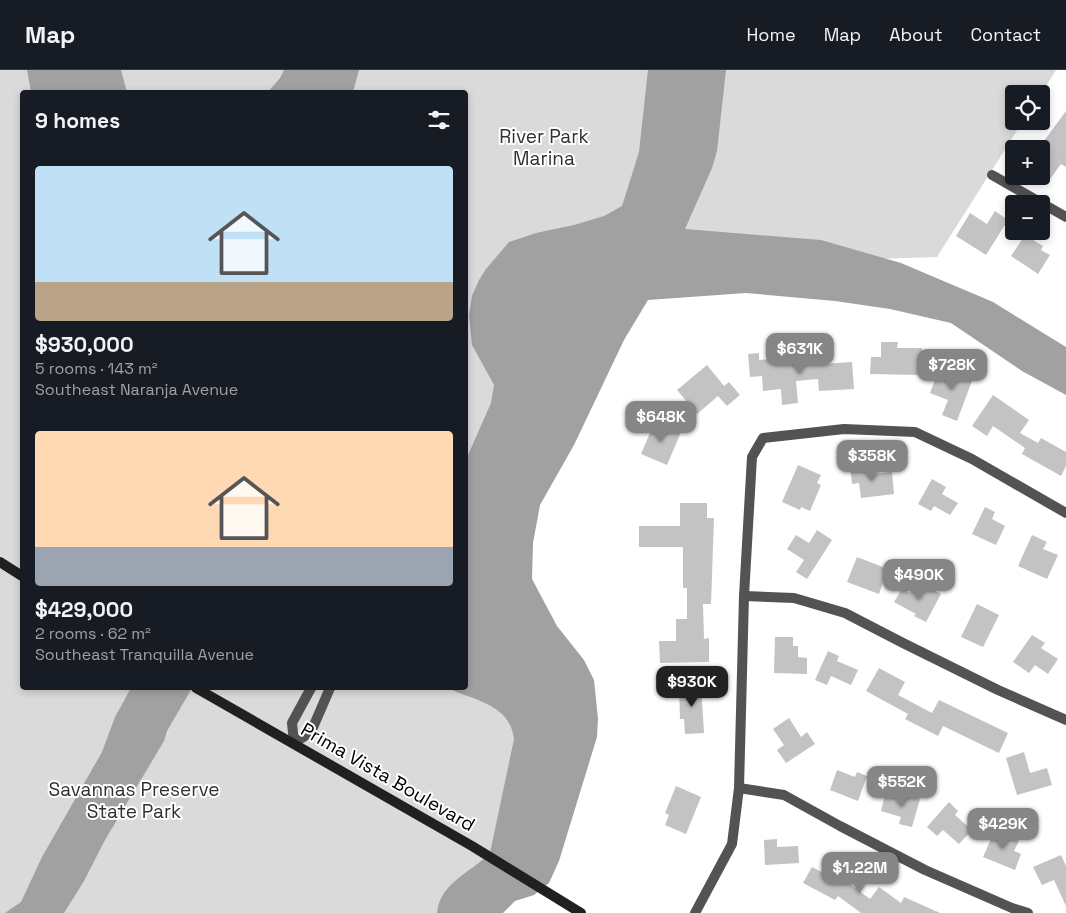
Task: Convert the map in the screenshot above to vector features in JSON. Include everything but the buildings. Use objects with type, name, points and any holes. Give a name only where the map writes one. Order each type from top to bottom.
[{"type":"main road","points":[[0,562],[20,575]]},
{"type":"main road","name":"Prima Vista Boulevard","points":[[200,690],[472,846],[581,913]]},
{"type":"street","points":[[992,175],[1066,216]]},
{"type":"street","points":[[695,913],[732,844],[739,788],[744,596],[752,457],[763,438],[844,429],[914,432],[972,459],[1066,513]]},
{"type":"street","points":[[744,596],[794,598],[845,613],[998,690],[1066,720]]},
{"type":"street","points":[[310,690],[292,723],[294,743],[311,732],[327,690]]},
{"type":"street","points":[[739,788],[784,795],[925,870],[1012,908],[1028,913]]},
{"type":"green space","name":"Savannas Preserve State Park","points":[[0,70],[1056,70],[1047,85],[1005,85],[1005,130],[1017,130],[1011,140],[1005,140],[1005,149],[937,257],[604,265],[494,497],[556,693],[474,913],[0,913]]},
{"type":"shaded area","points":[[27,70],[121,70],[126,90],[31,90]]},
{"type":"shaded area","points":[[284,70],[359,70],[354,90],[270,90]]},
{"type":"shaded area","points":[[648,70],[726,70],[717,151],[712,168],[685,229],[821,240],[901,263],[993,302],[1066,347],[1066,395],[1022,371],[951,323],[890,309],[835,301],[746,293],[648,300],[624,340],[574,445],[540,505],[533,543],[532,579],[557,626],[584,660],[594,680],[598,719],[597,737],[559,861],[549,883],[534,895],[515,901],[503,913],[437,913],[439,902],[450,886],[490,853],[514,739],[506,718],[498,711],[479,700],[452,690],[468,690],[468,455],[491,403],[494,385],[472,345],[469,316],[472,296],[486,269],[509,242],[536,233],[604,216],[622,206],[639,152]]},
{"type":"shaded area","points":[[130,690],[191,690],[167,731],[164,741],[64,913],[5,913],[21,902],[42,857],[102,752],[115,717]]},
{"type":"park label","name":"River Park Marina","points":[[544,147]]}]
